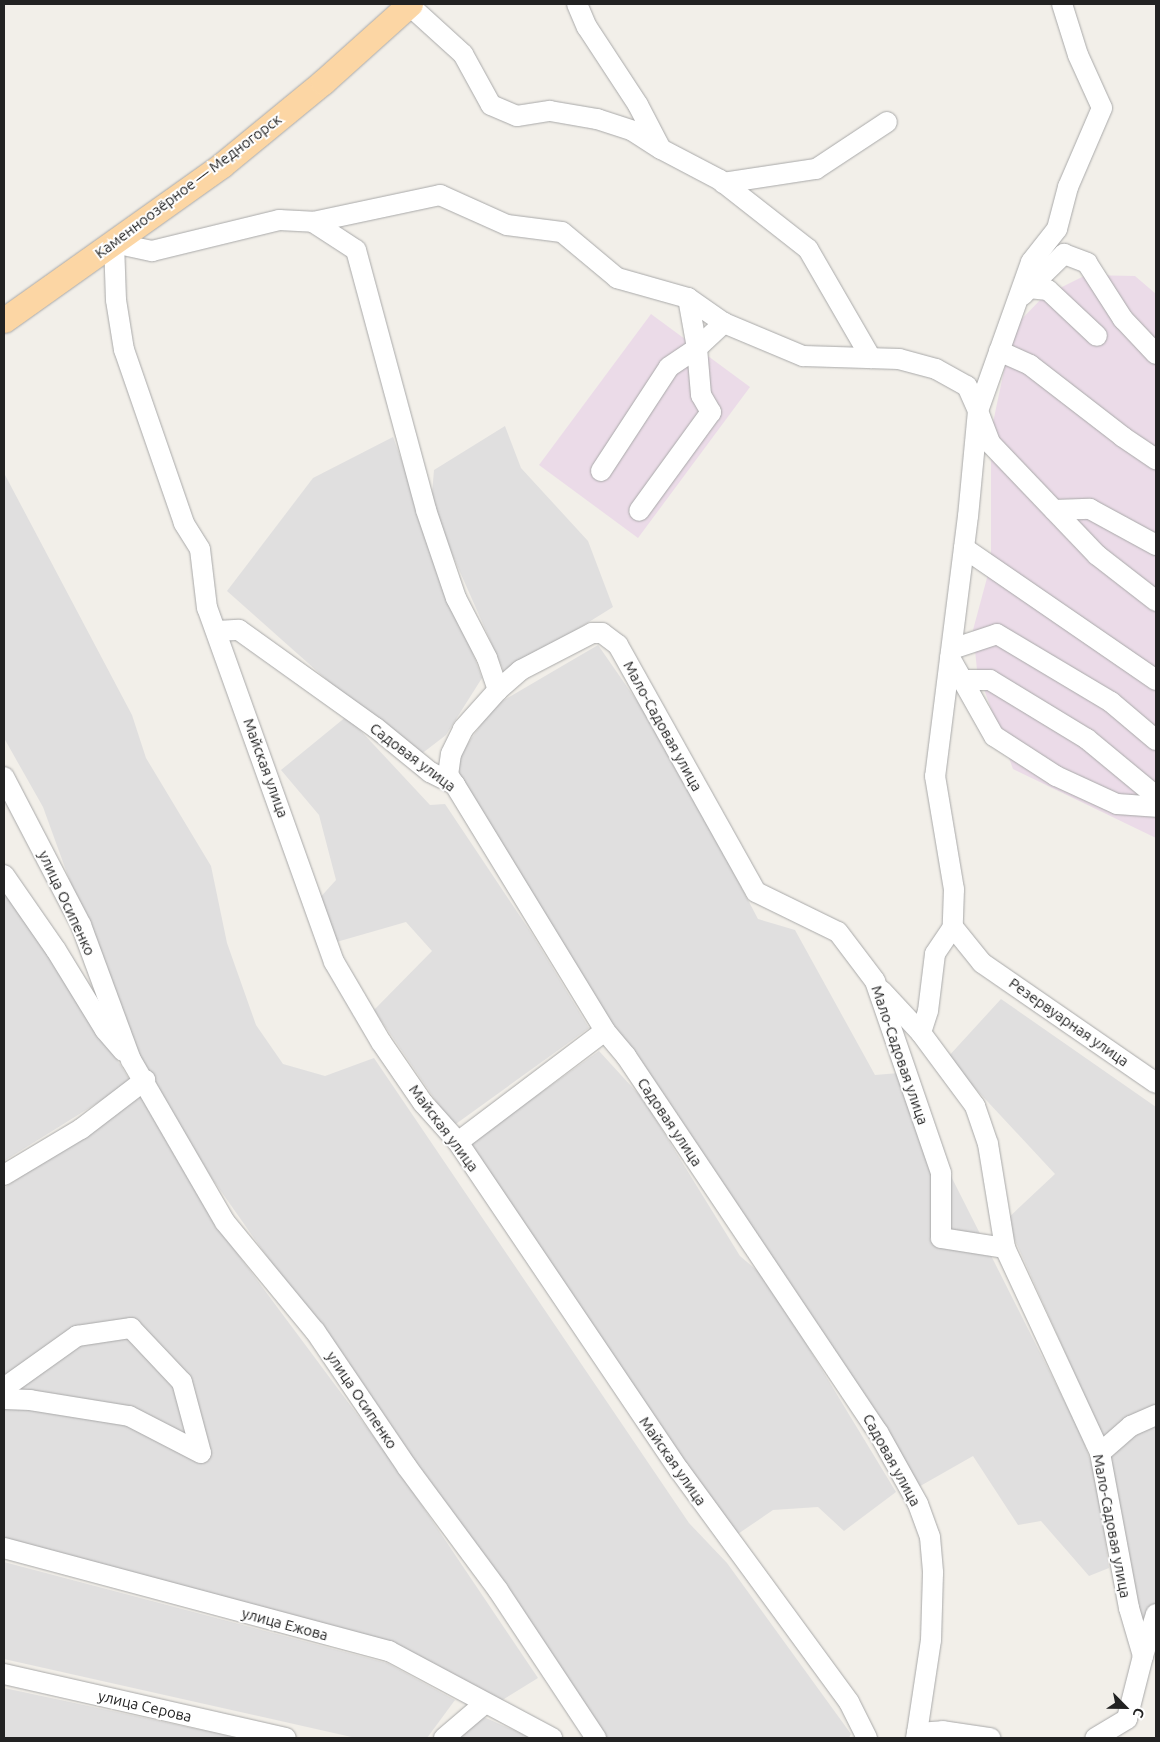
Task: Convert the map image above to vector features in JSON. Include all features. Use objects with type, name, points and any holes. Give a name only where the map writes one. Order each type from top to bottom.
[{"type":"main road","name":"Каменноозёрное — Медногорск","points":[[4,320],[222,165],[324,82],[410,4]]},
{"type":"street","points":[[410,4],[463,54],[491,105],[517,116],[550,110],[597,119],[633,131],[661,149],[723,183],[808,249],[870,358]]},
{"type":"street","points":[[578,4],[587,27],[638,105],[661,149]]},
{"type":"street","points":[[921,1033],[928,1011],[935,954],[953,927],[954,889],[935,776],[964,548],[978,411],[1031,262],[1057,229],[1068,187],[1102,108],[1078,55],[1062,4]]},
{"type":"street","points":[[723,183],[816,169],[887,122]]},
{"type":"street","points":[[114,243],[152,251],[280,220],[313,222],[440,195],[507,225],[562,232],[617,278],[688,298],[724,323],[803,356],[899,359],[936,369],[967,386],[990,443],[1097,555],[1156,601]]},
{"type":"street","points":[[313,222],[356,250],[403,418],[426,510],[450,580],[487,658],[498,690]]},
{"type":"street","name":"Майская улица","points":[[114,243],[116,300],[124,350],[184,523],[200,549],[206,608],[217,631],[334,962],[381,1042],[423,1102],[458,1142],[684,1477],[849,1702],[867,1738]]},
{"type":"street","points":[[1014,306],[1029,288],[1064,254],[1087,263],[1123,320],[1156,354]]},
{"type":"street","points":[[1029,288],[1048,290],[1097,336]]},
{"type":"street","points":[[638,511],[711,412],[701,395],[697,348],[688,298]]},
{"type":"street","points":[[601,471],[669,367],[697,348],[724,323]]},
{"type":"street","points":[[999,351],[1030,365],[1123,437],[1156,459]]},
{"type":"street","points":[[1054,510],[1090,509],[1156,545]]},
{"type":"street","points":[[964,548],[1156,680]]},
{"type":"street","name":"Садовая улица","points":[[217,631],[238,630],[376,728],[430,772],[456,785],[605,1031],[626,1056],[878,1432],[918,1504],[930,1537],[934,1573],[928,1672],[916,1736]]},
{"type":"street","name":"Мало-Садовая улица","points":[[456,785],[448,775],[450,754],[463,729],[498,690],[521,670],[592,633],[602,633],[618,645],[756,892],[838,932],[875,981],[941,1173],[941,1238],[1005,1248],[1100,1453],[1129,1608],[1150,1651]]},
{"type":"street","points":[[951,654],[997,634],[1111,702],[1156,740]]},
{"type":"street","points":[[951,654],[994,736],[1056,776],[1117,804],[1156,807]]},
{"type":"street","points":[[963,680],[990,680],[1087,739],[1156,796]]},
{"type":"street","name":"улица Осипенко","points":[[4,777],[81,926],[132,1060]]},
{"type":"street","name":"улица Осипенко","points":[[4,875],[56,950],[105,1030],[132,1060],[145,1080],[225,1222],[315,1332],[407,1467],[498,1590],[596,1738]]},
{"type":"street","name":"Резервуарная улица","points":[[953,927],[982,962],[1154,1079]]},
{"type":"street","points":[[875,981],[921,1033],[974,1106],[988,1144],[1005,1248]]},
{"type":"street","points":[[458,1142],[605,1031]]},
{"type":"street","points":[[4,1175],[81,1129],[145,1080]]},
{"type":"street","points":[[4,1388],[76,1336],[130,1328],[182,1382],[201,1453],[129,1416],[30,1400],[4,1399]]},
{"type":"street","points":[[1100,1453],[1131,1426],[1156,1415]]},
{"type":"street","name":"улица Ежова","points":[[4,1548],[389,1652],[484,1704],[552,1738]]},
{"type":"street","points":[[1095,1738],[1127,1719],[1150,1651],[1156,1614]]},
{"type":"street","name":"улица Серова","points":[[4,1674],[286,1738]]},
{"type":"street","points":[[444,1738],[484,1704]]},
{"type":"street","points":[[916,1736],[943,1731],[990,1738]]},
{"type":"shaded area","points":[[1086,275],[1135,276],[1156,294],[1156,838],[1013,769],[977,670],[973,630],[991,563],[991,432],[1013,328],[1044,296]]},
{"type":"shaded area","points":[[651,314],[750,387],[638,538],[539,465]]},
{"type":"shaded area","points":[[505,426],[521,468],[588,541],[613,607],[505,674],[431,506],[434,470]]},
{"type":"shaded area","points":[[393,437],[482,678],[446,735],[420,755],[336,688],[227,591],[313,478]]},
{"type":"shaded area","points":[[4,473],[132,715],[146,758],[211,866],[227,943],[256,1025],[283,1064],[325,1076],[374,1058],[689,1523],[727,1563],[851,1734],[849,1738],[606,1738],[211,1177],[125,1033],[43,807],[4,738]]},
{"type":"shaded area","points":[[598,645],[662,737],[758,919],[795,930],[875,1075],[899,1073],[1081,1434],[1097,1479],[1109,1568],[1089,1576],[1041,1521],[1018,1525],[973,1456],[915,1489],[624,1046],[474,808],[455,762],[494,706]]},
{"type":"shaded area","points":[[347,716],[430,805],[445,804],[532,934],[589,1028],[453,1126],[374,1010],[432,951],[406,922],[333,943],[316,902],[336,880],[319,815],[281,770]]},
{"type":"shaded area","points":[[4,893],[57,963],[131,1082],[4,1161]]},
{"type":"shaded area","points":[[1001,999],[1156,1107],[1156,1627],[1141,1625],[1101,1433],[1006,1220],[1055,1174],[947,1058]]},
{"type":"shaded area","points":[[599,1051],[643,1099],[740,1256],[767,1279],[896,1492],[844,1531],[818,1507],[773,1510],[732,1538],[466,1146]]},
{"type":"shaded area","points":[[141,1095],[228,1241],[394,1464],[538,1678],[496,1704],[393,1643],[4,1538],[4,1188]]},
{"type":"shaded area","points":[[4,1562],[387,1663],[455,1700],[427,1738],[356,1738],[4,1659]]},
{"type":"shaded area","points":[[4,1688],[239,1738],[4,1738]]},
{"type":"shaded area","points":[[477,1714],[531,1738],[459,1738]]}]
